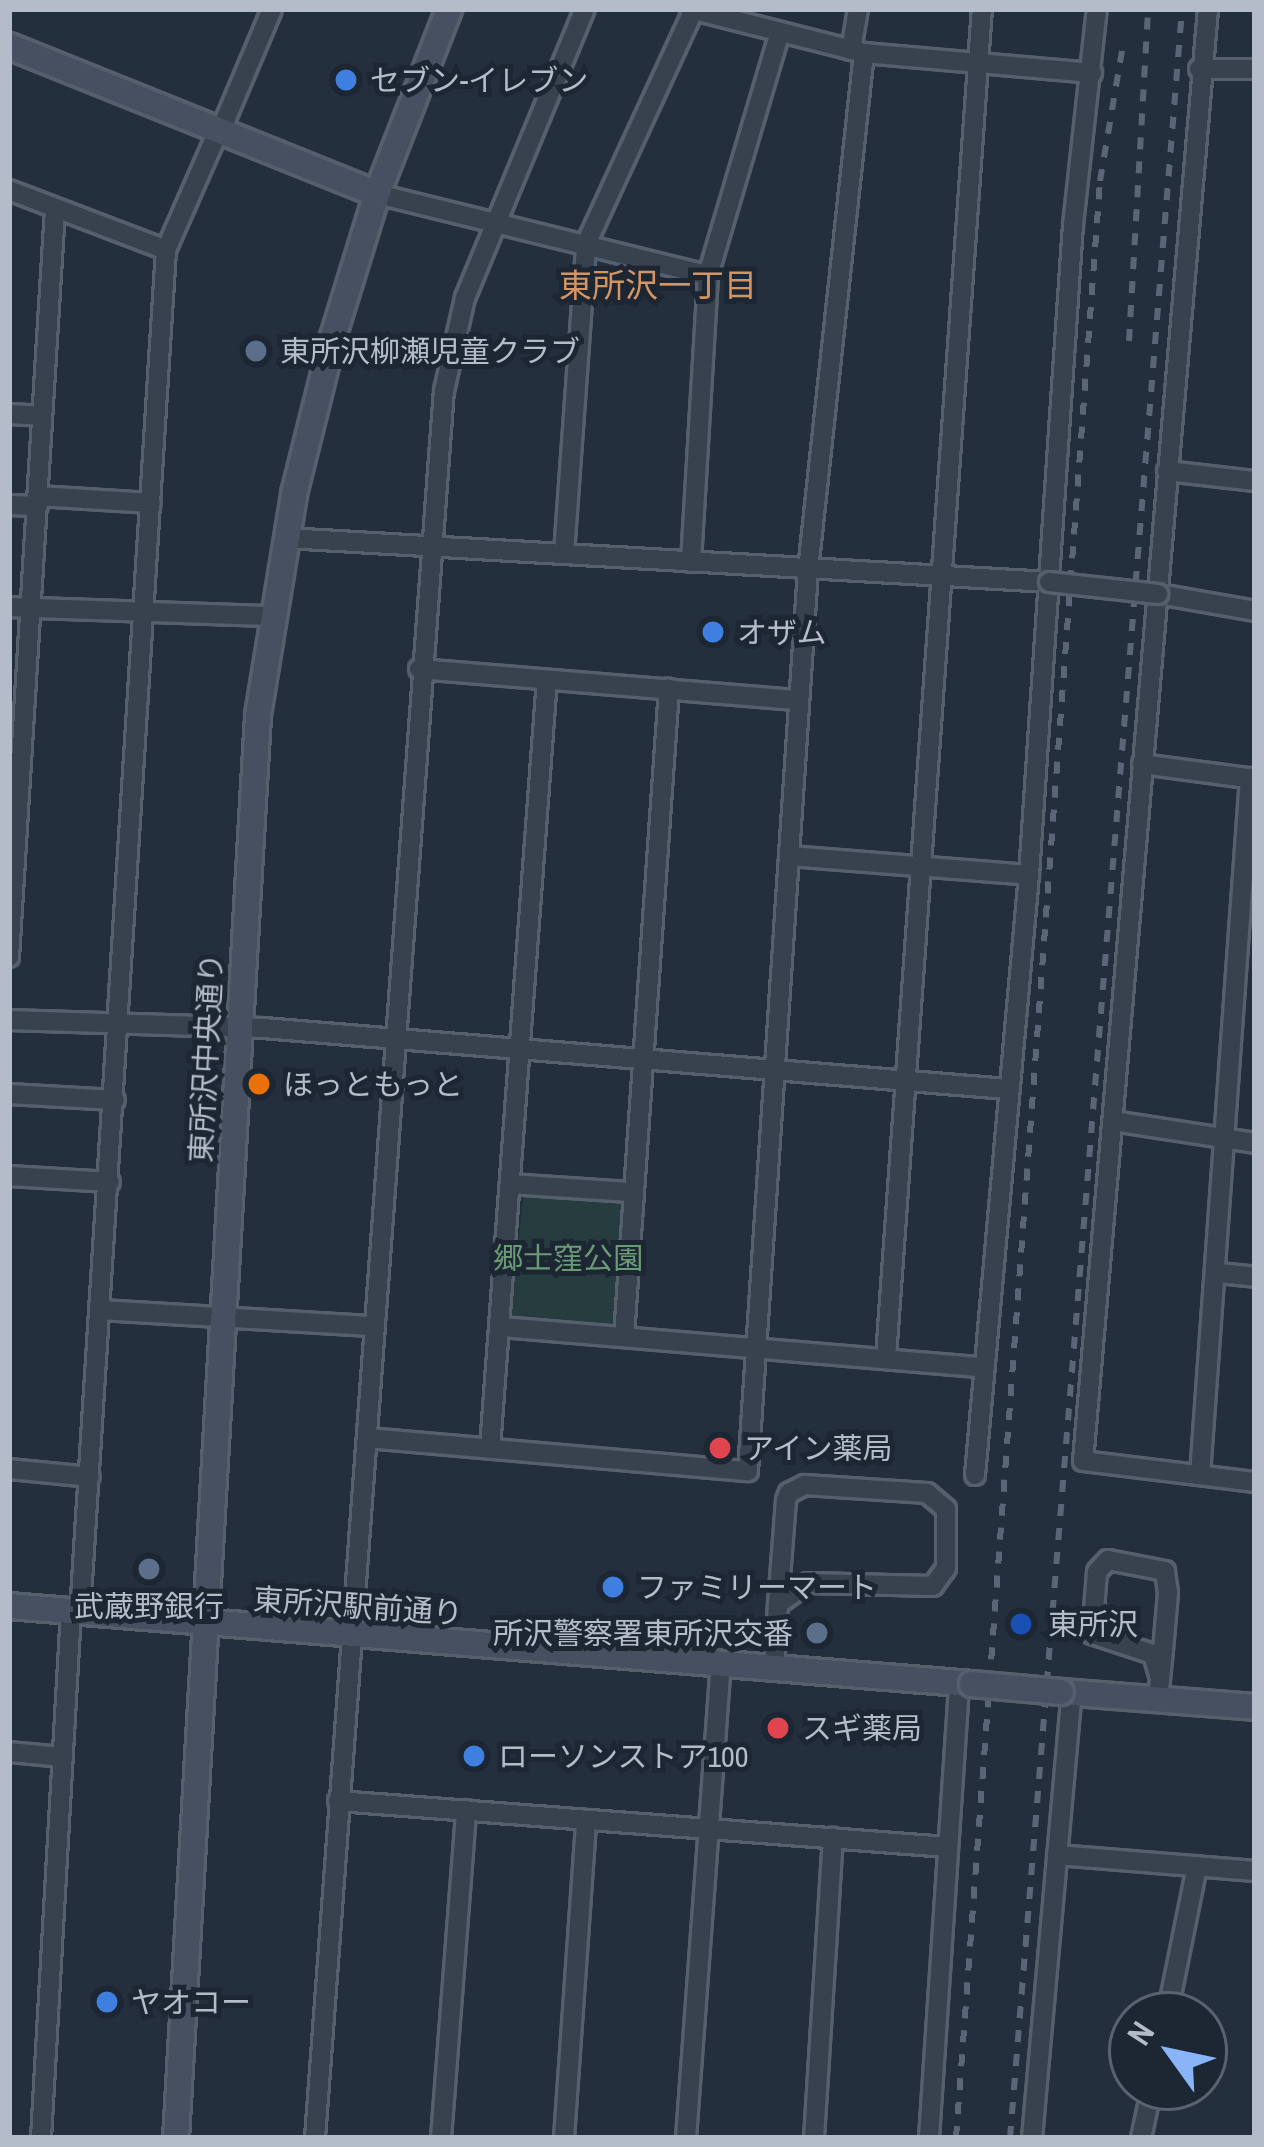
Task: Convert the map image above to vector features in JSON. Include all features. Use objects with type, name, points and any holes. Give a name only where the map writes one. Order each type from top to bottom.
[{"type":"street","points":[[41,2138],[62,1757],[90,1478],[110,1182],[166,250],[272,9]]},
{"type":"street","name":"東所沢中央通り","points":[[176,2138],[250,792],[272,616],[286,538],[377,194],[449,9]]},
{"type":"street","points":[[315,2138],[428,546],[451,351],[493,223],[585,9]]},
{"type":"street","points":[[564,554],[586,244],[692,9],[857,51],[1092,73]]},
{"type":"street","points":[[368,1438],[748,1471],[808,570],[858,9]]},
{"type":"street","points":[[886,1358],[982,9]]},
{"type":"street","points":[[975,1475],[1006,1089],[1029,874],[1072,224],[1097,9]]},
{"type":"street","points":[[1208,9],[1199,69],[1083,1461],[1255,1482]]},
{"type":"street","points":[[692,562],[708,275],[780,32]]},
{"type":"street","points":[[9,46],[377,194],[708,275]]},
{"type":"street","points":[[1199,69],[1255,69]]},
{"type":"street","points":[[9,190],[166,250]]},
{"type":"street","points":[[9,957],[19,607],[38,501],[56,209]]},
{"type":"street","points":[[9,414],[42,416]]},
{"type":"street","points":[[1166,471],[1255,481]]},
{"type":"street","points":[[9,505],[151,503]]},
{"type":"street","points":[[286,538],[1049,583],[1158,594],[1255,611]]},
{"type":"street","points":[[19,607],[272,616]]},
{"type":"street","points":[[419,669],[799,700]]},
{"type":"street","points":[[490,1448],[547,680]]},
{"type":"street","points":[[624,1336],[669,689]]},
{"type":"street","points":[[1142,764],[1253,778],[1246,936],[1200,1475]]},
{"type":"street","points":[[789,856],[1029,874]]},
{"type":"street","points":[[9,1020],[238,1026],[1006,1089]]},
{"type":"street","points":[[9,1094],[115,1100]]},
{"type":"street","points":[[1112,1121],[1255,1143]]},
{"type":"street","points":[[9,1177],[110,1182]]},
{"type":"street","points":[[510,1184],[632,1192]]},
{"type":"street","points":[[1219,1273],[1255,1277]]},
{"type":"street","points":[[101,1310],[374,1326]]},
{"type":"street","points":[[502,1327],[983,1366]]},
{"type":"street","points":[[9,1469],[90,1478]]},
{"type":"street","points":[[774,1669],[778,1604],[786,1500],[796,1487],[927,1493],[946,1509],[946,1568],[933,1586],[808,1583],[778,1604]]},
{"type":"street","points":[[1108,1560],[1165,1571],[1159,1689],[1147,1650],[1092,1634],[1097,1572],[1108,1560]]},
{"type":"street","name":"東所沢駅前通り","points":[[9,1606],[1066,1693],[1159,1689],[1255,1707]]},
{"type":"street","points":[[686,2138],[722,1664]]},
{"type":"street","points":[[929,2138],[947,1847],[966,1684]]},
{"type":"street","points":[[1032,2138],[1066,1693]]},
{"type":"street","points":[[9,1752],[62,1757]]},
{"type":"street","points":[[338,1801],[947,1847]]},
{"type":"street","points":[[441,2138],[466,1810]]},
{"type":"street","points":[[564,2138],[586,1820]]},
{"type":"street","points":[[814,2138],[833,1838]]},
{"type":"street","points":[[1057,1855],[1255,1871]]},
{"type":"street","points":[[1172,1991],[1197,1866]]},
{"type":"green space","name":"郷士窪公園","points":[[524,1190],[626,1201],[613,1326],[511,1315]]},
{"type":"railway","points":[[1129,341],[1148,9]]},
{"type":"railway","points":[[1010,2138],[1182,9]]},
{"type":"railway","points":[[956,2138],[1100,181],[1122,51]]},
{"type":"place","name":"セブン-イレブン","points":[[346,80]]},
{"type":"place","name":"東所沢柳瀬児童クラブ","points":[[256,351]]},
{"type":"place","name":"オザム","points":[[713,632]]},
{"type":"place","name":"ほっともっと","points":[[259,1084]]},
{"type":"place","name":"アイン薬局","points":[[720,1448]]},
{"type":"place","name":"武蔵野銀行","points":[[149,1569]]},
{"type":"place","name":"ファミリーマート","points":[[613,1587]]},
{"type":"place","name":"東所沢","points":[[1021,1624]]},
{"type":"place","name":"所沢警察署東所沢交番","points":[[817,1633]]},
{"type":"place","name":"スギ薬局","points":[[778,1728]]},
{"type":"place","name":"ローソンストア100","points":[[474,1756]]},
{"type":"place","name":"ヤオコー","points":[[107,2002]]},
{"type":"district","name":"東所沢一丁目","points":[[658,286]]}]
